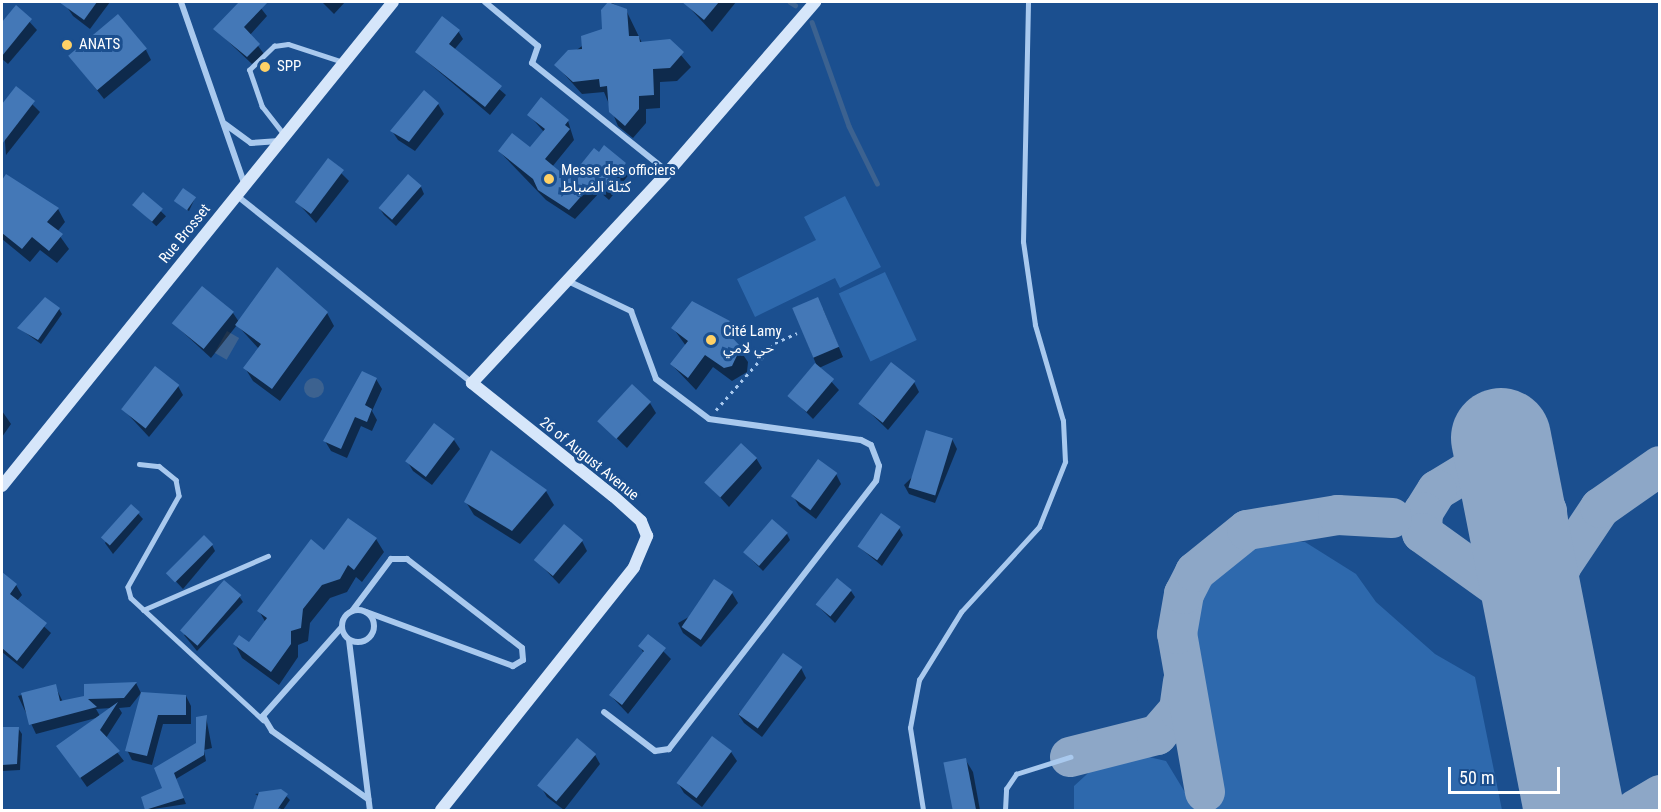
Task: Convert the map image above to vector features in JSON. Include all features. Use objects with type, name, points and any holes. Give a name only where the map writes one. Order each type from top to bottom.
[{"type":"street","points":[[181,2],[244,183]]},
{"type":"street","name":"Rue Brosset","points":[[2,486],[244,183],[393,2]]},
{"type":"street","points":[[485,2],[538,46],[532,63],[668,172]]},
{"type":"street","points":[[472,383],[668,172],[815,2]]},
{"type":"street","points":[[224,123],[251,142],[281,138]]},
{"type":"street","name":"26 of August Avenue","points":[[235,195],[613,496],[640,521],[647,536],[634,567],[441,810]]},
{"type":"street","points":[[567,281],[631,311],[656,379],[709,419],[867,442],[875,450],[878,474],[669,749],[655,751],[604,712]]},
{"type":"street","points":[[352,611],[366,612],[513,666],[523,660],[522,648],[407,559],[391,559],[352,611],[341,628],[263,720],[368,799]]},
{"type":"street","points":[[349,640],[363,642],[373,632],[366,612]]},
{"type":"street","points":[[341,628],[349,640],[370,810]]},
{"type":"lane","points":[[923,810],[910,728],[919,680],[961,612],[1039,527],[1065,462],[1063,421],[1035,325],[1024,252],[1028,2]]},
{"type":"lane","points":[[281,138],[262,107],[249,70],[274,46],[288,44],[343,62]]},
{"type":"lane","points":[[139,464],[159,466],[176,480],[179,496],[128,586],[143,610],[263,720]]},
{"type":"lane","points":[[143,610],[268,556]]},
{"type":"lane","points":[[1005,810],[1006,789],[1016,774],[1070,757]]},
{"type":"path","points":[[709,419],[775,343],[797,333]]},
{"type":"shaded area","points":[[845,196],[881,267],[840,288],[835,278],[755,317],[737,279],[816,240],[804,217]]},
{"type":"shaded area","points":[[885,272],[917,340],[870,362],[839,294]]},
{"type":"shaded area","points":[[227,331],[239,338],[227,360],[214,353]]},
{"type":"shaded area","points":[[310,378],[318,378],[324,384],[324,392],[318,398],[310,398],[304,392],[304,384]]},
{"type":"shaded area","points":[[1255,542],[1305,542],[1356,574],[1376,602],[1435,654],[1475,677],[1502,810],[1074,810],[1074,786],[1097,765],[1136,754],[1166,761],[1186,794],[1220,791],[1195,667],[1195,613],[1211,571]]},
{"type":"building","points":[[59,2],[97,2],[84,20]]},
{"type":"building","points":[[239,2],[268,2],[244,27],[260,44],[247,57],[213,29]]},
{"type":"building","points":[[608,2],[627,9],[629,36],[639,36],[640,42],[670,39],[684,52],[670,68],[653,69],[654,95],[639,96],[639,109],[625,126],[609,112],[607,86],[600,87],[599,79],[573,82],[554,65],[568,50],[582,49],[581,36],[602,29],[601,10]]},
{"type":"building","points":[[682,2],[719,2],[704,20]]},
{"type":"building","points":[[16,5],[32,19],[2,56],[2,22]]},
{"type":"building","points":[[118,14],[147,48],[97,90],[68,56]]},
{"type":"building","points":[[442,16],[460,30],[449,44],[502,86],[485,107],[415,52]]},
{"type":"building","points":[[16,86],[35,101],[2,144],[2,104]]},
{"type":"building","points":[[424,90],[439,103],[409,142],[390,131]]},
{"type":"building","points":[[541,97],[569,120],[565,125],[570,129],[545,159],[569,179],[594,148],[599,152],[604,145],[626,163],[603,191],[593,183],[569,210],[538,190],[533,179],[498,151],[512,133],[530,147],[545,129],[527,115]]},
{"type":"building","points":[[328,158],[344,170],[311,214],[295,202]]},
{"type":"building","points":[[6,174],[59,208],[47,222],[63,234],[49,251],[32,237],[22,249],[2,233],[2,180]]},
{"type":"building","points":[[408,174],[422,186],[392,220],[378,208]]},
{"type":"building","points":[[183,188],[196,197],[187,210],[174,201]]},
{"type":"building","points":[[143,192],[163,209],[152,222],[132,205]]},
{"type":"building","points":[[277,267],[328,312],[272,389],[243,368],[261,344],[235,325]]},
{"type":"building","points":[[202,286],[234,312],[204,349],[172,323]]},
{"type":"building","points":[[45,297],[60,308],[38,340],[17,328]]},
{"type":"building","name":"Cité Lamy حي لامي","points":[[818,297],[839,347],[813,358],[792,308]]},
{"type":"building","name":"Cité Lamy حي لامي","points":[[692,301],[730,321],[724,329],[741,347],[732,366],[724,368],[705,355],[688,378],[670,364],[688,341],[671,328]]},
{"type":"building","points":[[891,362],[915,381],[883,423],[858,404]]},
{"type":"building","points":[[815,363],[834,379],[807,412],[787,396]]},
{"type":"building","points":[[155,366],[179,385],[146,428],[121,409]]},
{"type":"building","points":[[362,371],[377,378],[365,405],[372,409],[367,422],[355,417],[341,449],[323,441]]},
{"type":"building","points":[[632,384],[651,402],[616,439],[597,421]]},
{"type":"building","points":[[434,423],[455,439],[426,477],[405,461]]},
{"type":"building","points":[[926,430],[953,438],[935,496],[908,487]]},
{"type":"building","points":[[741,443],[757,458],[720,497],[704,482]]},
{"type":"building","points":[[491,450],[547,490],[512,531],[464,502]]},
{"type":"building","points":[[818,459],[837,473],[810,510],[791,496]]},
{"type":"building","points":[[131,504],[140,512],[110,545],[101,537]]},
{"type":"building","points":[[881,513],[901,527],[877,560],[857,547]]},
{"type":"building","points":[[348,518],[377,538],[354,570],[348,565],[340,579],[322,585],[303,609],[301,628],[291,631],[291,644],[271,672],[233,644],[239,635],[249,642],[267,618],[257,611],[311,539],[324,550]]},
{"type":"building","points":[[772,519],[788,533],[759,566],[743,552]]},
{"type":"building","points":[[564,524],[583,540],[553,576],[534,560]]},
{"type":"building","points":[[204,535],[213,544],[175,582],[166,573]]},
{"type":"building","points":[[2,572],[17,584],[10,594],[47,623],[17,661],[2,648]]},
{"type":"building","points":[[837,578],[852,590],[830,616],[816,604]]},
{"type":"building","points":[[714,579],[733,592],[701,640],[682,627]]},
{"type":"building","points":[[224,580],[241,595],[197,646],[180,631]]},
{"type":"building","points":[[648,634],[666,648],[622,705],[609,695],[644,651],[638,646]]},
{"type":"building","points":[[783,653],[802,667],[758,729],[738,714]]},
{"type":"building","points":[[137,682],[124,698],[88,699],[97,707],[29,725],[21,693],[56,684],[60,701],[84,696],[84,684]]},
{"type":"building","points":[[141,692],[186,695],[186,715],[158,715],[147,756],[125,751]]},
{"type":"building","points":[[118,702],[100,730],[120,751],[80,778],[56,746]]},
{"type":"building","points":[[207,715],[204,755],[174,773],[184,798],[145,810],[141,797],[162,788],[154,768],[196,743],[196,717]]},
{"type":"building","points":[[2,727],[19,727],[17,764],[2,765]]},
{"type":"building","points":[[712,736],[732,751],[696,798],[676,783]]},
{"type":"building","points":[[577,738],[596,754],[556,802],[537,785]]},
{"type":"building","points":[[966,758],[976,810],[953,810],[943,762]]},
{"type":"building","points":[[281,789],[288,794],[277,810],[253,810],[259,792]]},
{"type":"waterway","points":[[790,2],[795,5]]},
{"type":"waterway","points":[[812,22],[849,126],[877,183]]},
{"type":"taxiway","points":[[1530,587],[1551,550],[1547,511],[1537,492],[1508,472],[1467,472],[1437,490],[1423,512],[1422,533],[1518,602],[1529,618],[1548,676],[1551,598],[1562,565],[1600,508],[1660,466]]},
{"type":"taxiway","points":[[1205,792],[1177,634],[1184,594],[1195,572],[1247,530],[1338,515],[1392,518]]},
{"type":"taxiway","points":[[1070,757],[1157,735],[1179,710],[1183,682]]},
{"type":"taxiway","points":[[1635,810],[1660,795]]},
{"type":"runway","points":[[1501,438],[1574,810]]},
{"type":"place","name":"ANATS","points":[[67,45]]},
{"type":"place","name":"SPP","points":[[265,67]]},
{"type":"place","name":"Messe des officiers كتلة الضباط","points":[[549,179]]},
{"type":"place","name":"Cité Lamy حي لامي","points":[[711,340]]}]
